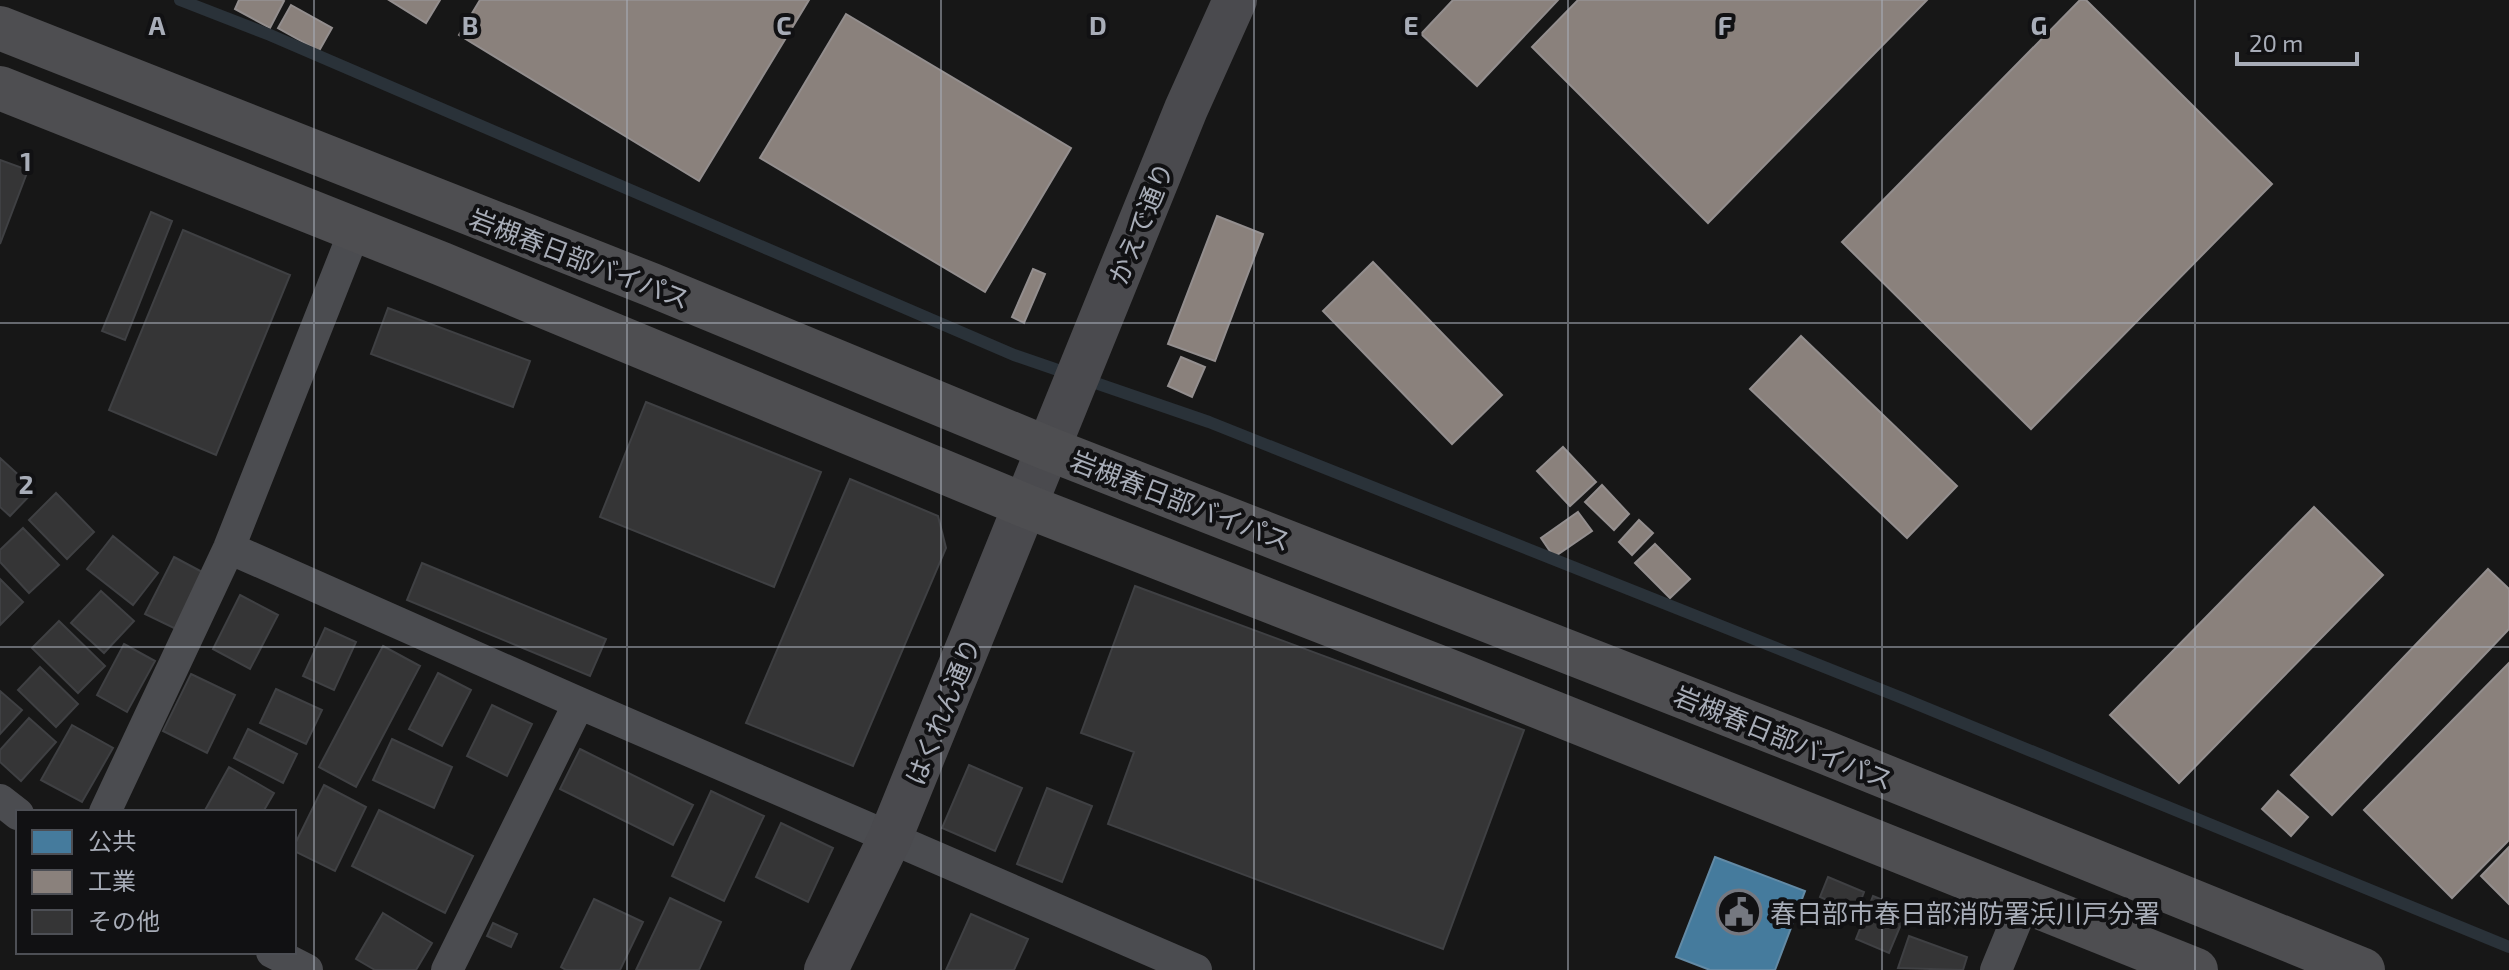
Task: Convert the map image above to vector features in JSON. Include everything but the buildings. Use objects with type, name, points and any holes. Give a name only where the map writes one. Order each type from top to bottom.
[{"type":"highway","name":"岩槻春日部バイパス","points":[[0,28],[652,285],[1049,449],[1822,751],[2363,970]]},
{"type":"highway","points":[[0,88],[355,230],[1026,506],[1457,674],[2196,970]]},
{"type":"street","name":"かえで通り","points":[[1049,449],[1186,109],[1235,0]]},
{"type":"street","points":[[106,810],[229,548],[355,230]]},
{"type":"street","name":"はくれん通り","points":[[826,970],[890,838],[1049,449]]},
{"type":"street","points":[[229,548],[1187,968]]},
{"type":"street","points":[[447,970],[579,703]]},
{"type":"street","points":[[0,800],[16,812]]},
{"type":"street","points":[[1996,970],[2024,902]]},
{"type":"street","points":[[276,954],[307,970]]},
{"type":"waterway","points":[[180,0],[270,35],[1014,355],[1209,422],[1902,698],[2509,947]]},
{"type":"place","name":"春日部市春日部消防署浜川戸分署","points":[[1739,912]]}]
